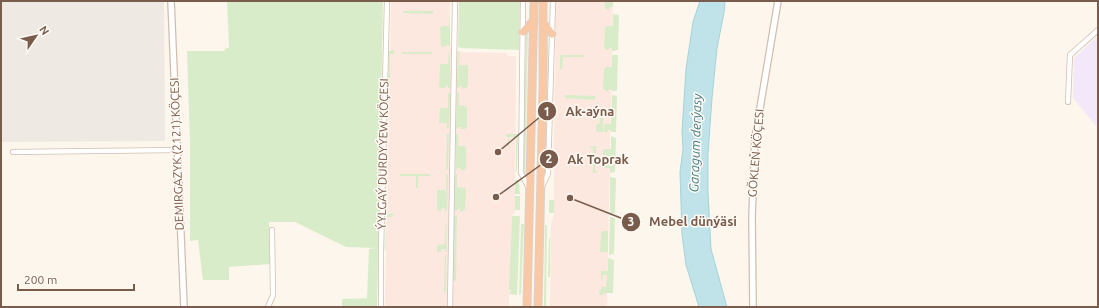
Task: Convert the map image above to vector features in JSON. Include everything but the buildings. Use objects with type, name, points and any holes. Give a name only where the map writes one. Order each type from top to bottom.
[{"type":"highway","points":[[527,307],[534,1]]},
{"type":"highway","points":[[538,307],[543,87],[543,1]]},
{"type":"highway","points":[[523,32],[533,21]]},
{"type":"highway","points":[[543,24],[552,34]]},
{"type":"street","name":"DEMIRGAZYK (2121) KÖÇESI","points":[[171,1],[184,307]]},
{"type":"street","name":"ÝYLGAÝ DURDYÝEW KÖÇESI","points":[[381,307],[387,1]]},
{"type":"street","points":[[450,307],[455,1]]},
{"type":"street","points":[[524,1],[521,173],[529,188]]},
{"type":"street","points":[[540,189],[548,174],[553,1]]},
{"type":"street","name":"GÖKLEŇ KÖÇESI","points":[[753,307],[752,217],[755,138],[778,1]]},
{"type":"street","points":[[1068,102],[1070,55],[1098,30]]},
{"type":"street","points":[[13,152],[177,150]]},
{"type":"street","points":[[268,307],[273,295],[272,230]]},
{"type":"shaded area","points":[[1,1],[164,1],[165,141],[1,142]]},
{"type":"shaded area","points":[[391,1],[450,1],[449,48],[460,52],[507,53],[507,56],[516,56],[515,212],[512,216],[509,289],[511,289],[509,292],[509,307],[385,307]]},
{"type":"shaded area","points":[[556,1],[613,1],[607,307],[550,307],[551,225],[554,214]]},
{"type":"shaded area","points":[[1098,36],[1098,128],[1073,98],[1074,58]]},
{"type":"green space","points":[[227,1],[383,1],[377,307],[342,307],[342,299],[374,298],[367,298],[369,249],[375,248],[346,247],[295,222],[269,222],[270,264],[229,267],[229,280],[203,280],[198,240],[190,241],[190,144],[187,51],[224,51],[226,48],[229,48]]},
{"type":"green space","points":[[459,1],[520,1],[519,50],[458,47]]},
{"type":"green space","points":[[605,1],[613,1],[613,7],[610,7],[609,10],[605,9]]},
{"type":"green space","points":[[403,11],[433,11],[433,14],[403,13]]},
{"type":"green space","points":[[450,11],[449,48],[449,45],[446,45],[445,47],[441,46],[440,28],[442,26],[449,26],[449,31]]},
{"type":"green space","points":[[613,14],[619,15],[618,50],[612,51],[612,48],[606,50],[604,47],[605,28],[607,26],[613,26]]},
{"type":"green space","points":[[546,32],[548,36],[545,172]]},
{"type":"green space","points":[[528,33],[525,174],[523,172],[526,36]]},
{"type":"green space","points":[[394,50],[394,54],[390,54],[390,87],[388,87],[389,51]]},
{"type":"green space","points":[[460,51],[459,65],[468,66],[468,86],[462,89],[462,86],[459,86],[459,89],[457,87],[458,52]]},
{"type":"green space","points":[[402,52],[432,52],[432,54],[402,54]]},
{"type":"green space","points":[[449,52],[450,88],[445,86],[445,88],[441,88],[439,86],[440,65],[448,64]]},
{"type":"green space","points":[[584,55],[584,57],[563,57],[562,69],[560,69],[560,56]]},
{"type":"green space","points":[[612,55],[618,55],[617,91],[612,91],[609,89],[607,92],[603,88],[604,69],[606,67],[612,67]]},
{"type":"green space","points":[[459,92],[459,105],[467,107],[467,127],[465,129],[461,129],[461,127],[458,127],[458,129],[456,128],[457,93]]},
{"type":"green space","points":[[448,93],[450,93],[449,128],[447,129],[447,123],[439,123],[440,108],[448,108]]},
{"type":"green space","points":[[565,95],[595,96],[595,100],[565,98]]},
{"type":"green space","points":[[612,95],[617,96],[616,132],[611,132],[611,130],[608,130],[608,132],[604,132],[604,124],[611,124]]},
{"type":"green space","points":[[597,111],[603,111],[603,132],[596,131],[596,125],[600,123],[600,112]]},
{"type":"green space","points":[[447,133],[449,134],[448,169],[446,170]]},
{"type":"green space","points":[[458,133],[458,146],[464,146],[466,148],[466,168],[461,170],[460,168],[457,168],[457,171],[456,134]]},
{"type":"green space","points":[[506,134],[518,134],[517,171],[516,137],[509,137],[508,147],[508,137],[506,137]]},
{"type":"green space","points":[[611,136],[616,138],[615,172],[610,173],[610,168],[602,167],[604,149],[611,149]]},
{"type":"green space","points":[[591,146],[599,147],[596,148],[595,171],[598,171],[597,173],[590,172],[593,171],[593,148],[590,148]]},
{"type":"green space","points":[[400,174],[430,174],[430,176],[418,176],[418,188],[416,188],[416,176],[400,176]]},
{"type":"green space","points":[[446,174],[448,175],[447,210],[445,211],[445,208],[442,208],[441,211],[439,211],[437,208],[437,191],[445,190],[446,198]]},
{"type":"green space","points":[[457,174],[457,187],[466,189],[465,209],[464,211],[460,212],[460,209],[457,209],[457,211],[455,210],[455,175]]},
{"type":"green space","points":[[610,177],[616,178],[615,213],[610,214]]},
{"type":"green space","points":[[515,180],[519,180],[520,194],[515,194]]},
{"type":"green space","points":[[515,196],[520,196],[520,210],[515,210]]},
{"type":"green space","points":[[549,200],[554,200],[554,213],[549,213]]},
{"type":"green space","points":[[387,213],[393,214],[393,217],[387,217],[385,250]]},
{"type":"green space","points":[[457,215],[456,281],[452,280],[453,217]]},
{"type":"green space","points":[[446,216],[447,251],[445,252],[445,249],[441,249],[441,252],[437,252],[437,245],[445,244]]},
{"type":"green space","points":[[512,216],[520,216],[517,295],[509,294],[511,290],[509,289]]},
{"type":"green space","points":[[610,217],[615,218],[614,254],[609,255]]},
{"type":"green space","points":[[521,224],[524,224],[521,294],[519,295]]},
{"type":"green space","points":[[545,225],[547,225],[546,307],[544,307]]},
{"type":"green space","points":[[603,231],[608,231],[608,252],[600,252],[601,233]]},
{"type":"green space","points":[[549,238],[550,277],[548,277]]},
{"type":"green space","points":[[445,255],[446,292],[444,293]]},
{"type":"green space","points":[[608,258],[614,260],[613,293],[604,293],[604,295],[600,295],[599,290],[601,290],[601,287],[606,287],[607,275],[603,275],[602,281],[601,271],[608,271]]},
{"type":"water","name":"Garagum derýasy","points":[[700,1],[725,1],[717,48],[712,98],[708,154],[708,192],[711,249],[727,307],[699,307],[686,265],[682,234],[680,172],[683,149],[682,131],[686,69],[693,22]]},
{"type":"place","name":"Ak-aýna","points":[[498,152]]},
{"type":"place","name":"Ak Toprak","points":[[496,197]]},
{"type":"place","name":"Mebel dünýäsi","points":[[570,198]]}]
